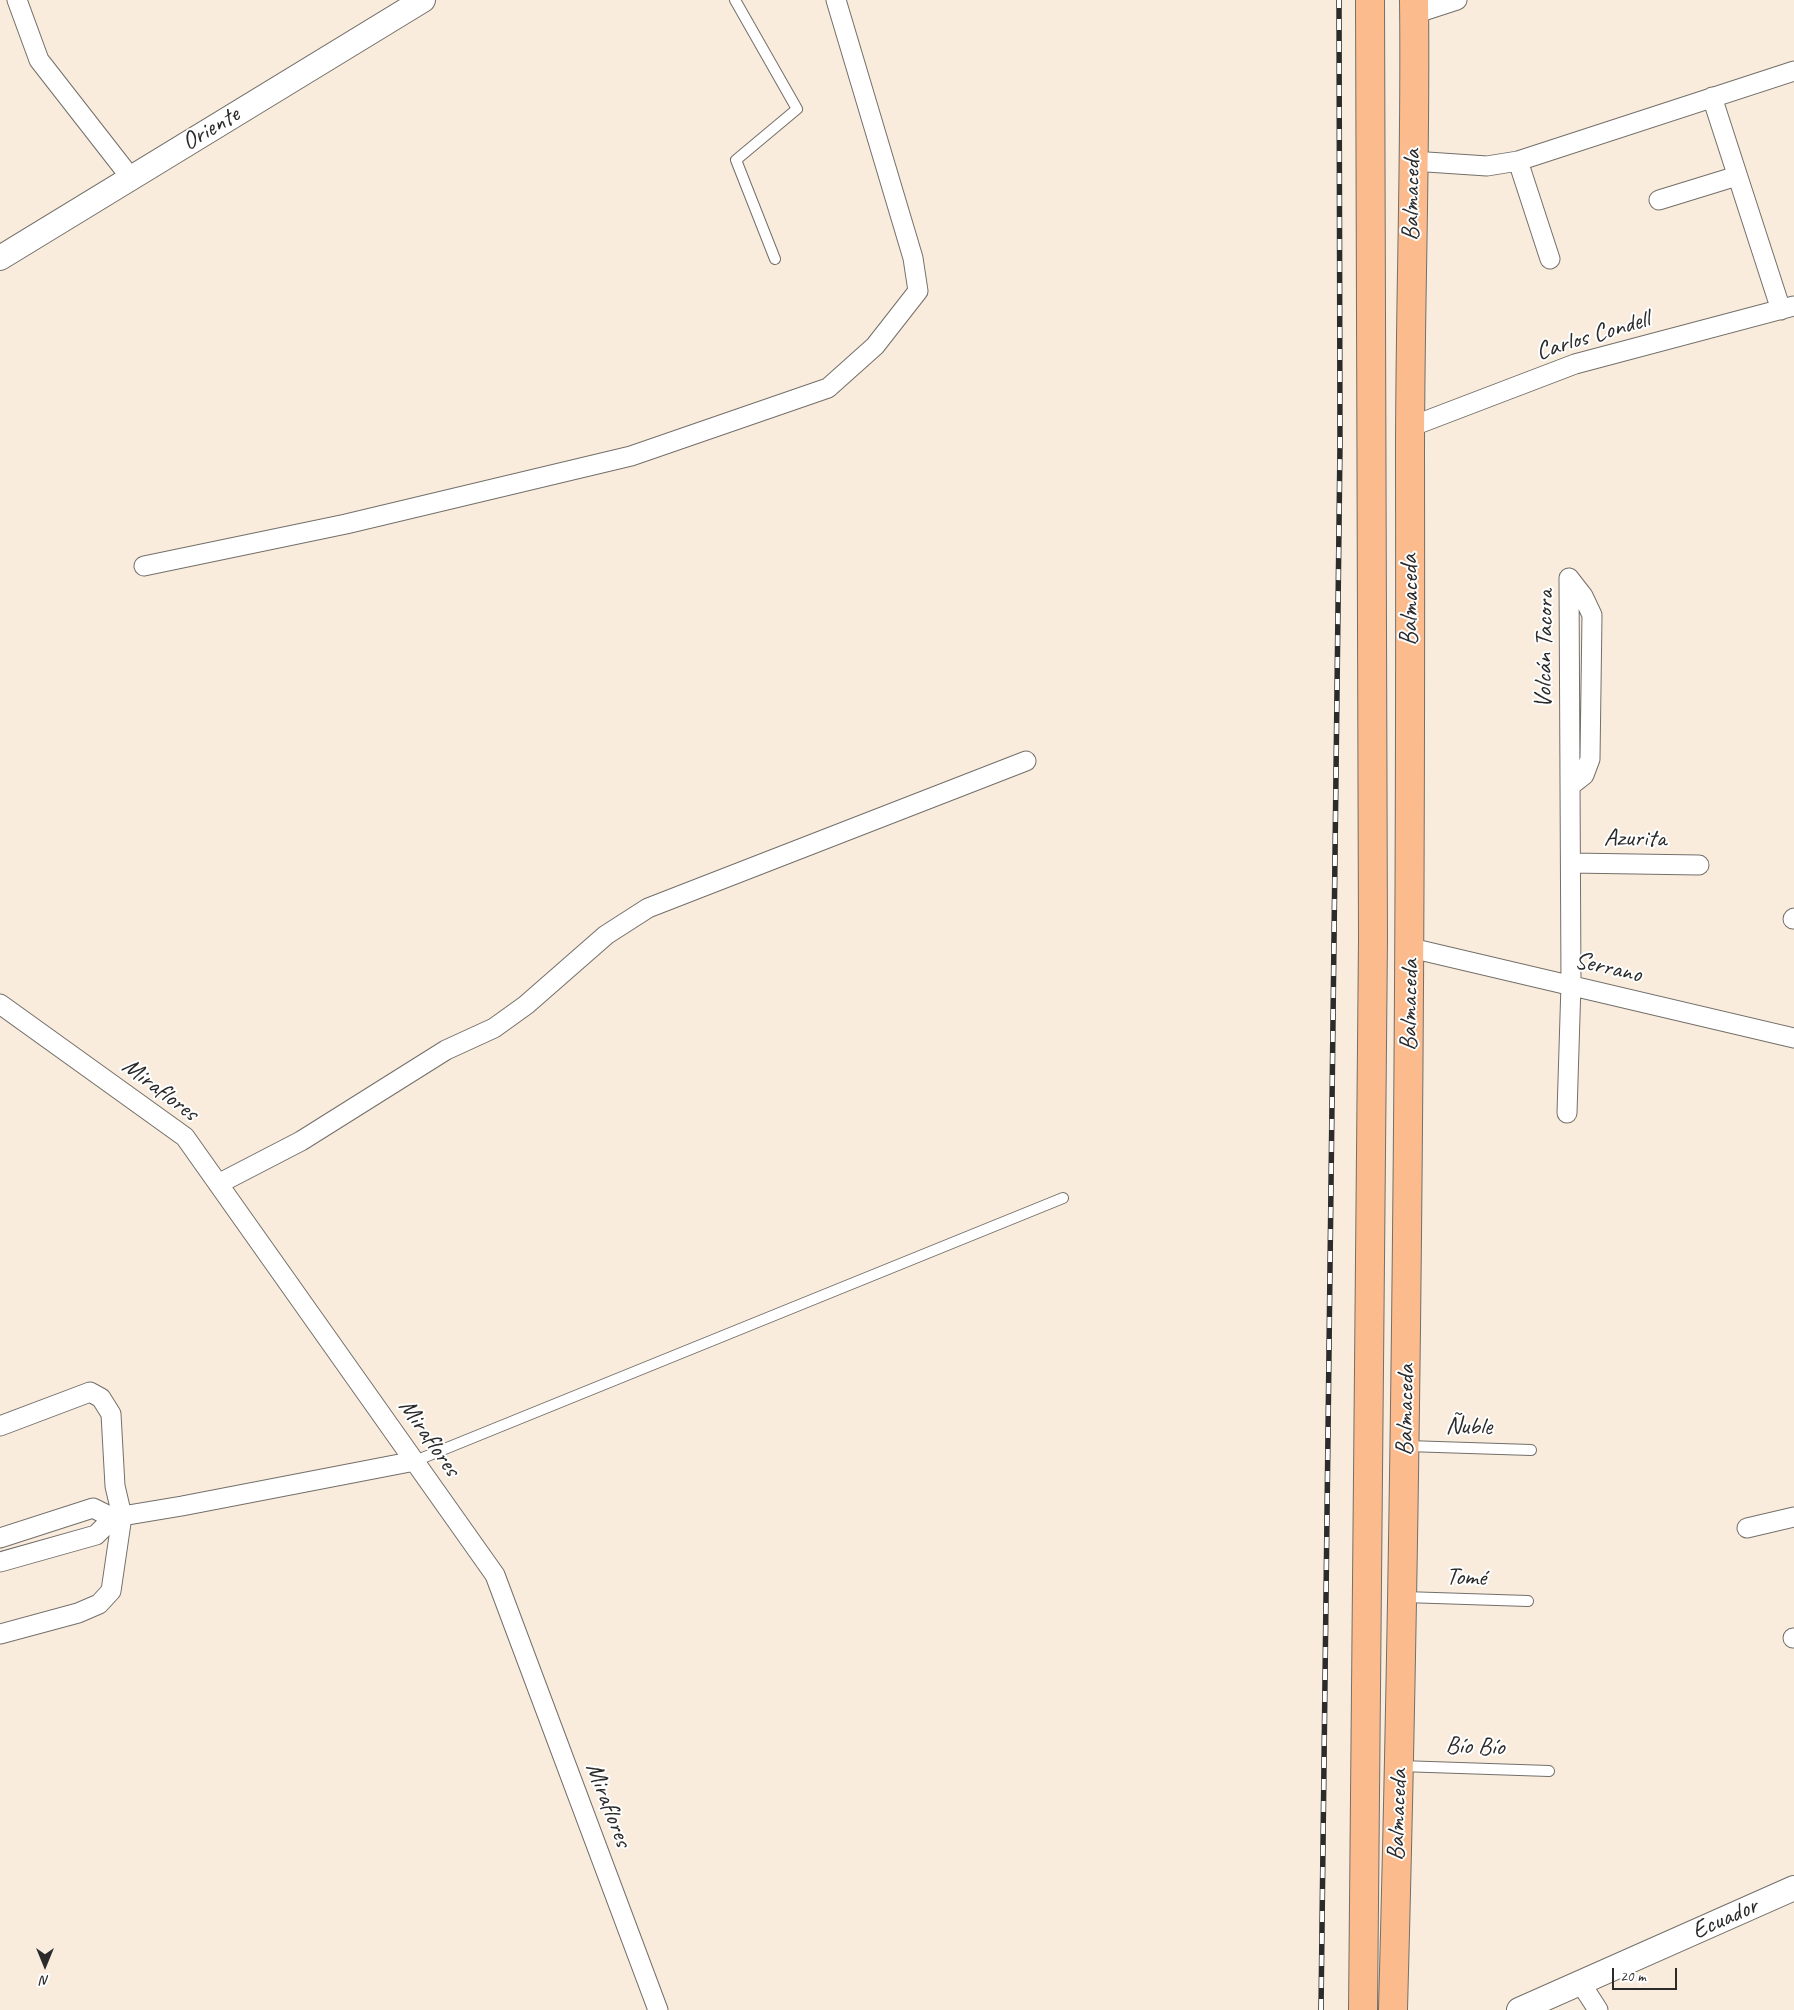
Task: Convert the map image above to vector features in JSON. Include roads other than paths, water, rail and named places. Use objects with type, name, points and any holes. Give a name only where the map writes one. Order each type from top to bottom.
[{"type":"main road","name":"Balmaceda","points":[[1363,2010],[1373,948],[1370,0]]},
{"type":"main road","name":"Balmaceda","points":[[1393,2010],[1406,1446],[1411,948],[1410,427],[1414,7]]},
{"type":"street","points":[[17,0],[39,60],[131,178]]},
{"type":"street","name":"Oriente","points":[[0,258],[423,0]]},
{"type":"street","points":[[144,566],[346,524],[631,456],[828,388],[875,346],[918,291],[913,258],[836,0]]},
{"type":"street","points":[[1414,7],[1457,0]]},
{"type":"street","points":[[1412,161],[1487,166],[1518,160],[1794,71]]},
{"type":"street","points":[[1712,98],[1737,176],[1787,308]]},
{"type":"street","points":[[1518,160],[1550,259]]},
{"type":"street","points":[[1659,200],[1737,176]]},
{"type":"street","name":"Carlos Condell","points":[[1410,427],[1575,364],[1787,308]]},
{"type":"street","name":"Volcán Tacora","points":[[1567,1113],[1571,984],[1568,578],[1583,596],[1592,615],[1590,759],[1584,775],[1570,786]]},
{"type":"street","points":[[218,1184],[302,1141],[446,1050],[494,1028],[526,1005],[606,936],[648,908],[1026,761]]},
{"type":"street","name":"Azurita","points":[[1570,863],[1699,864]]},
{"type":"street","name":"Serrano","points":[[1411,948],[1571,984],[1794,1038]]},
{"type":"street","name":"Miraflores","points":[[0,1004],[185,1137],[495,1575],[658,2010]]},
{"type":"street","points":[[0,1426],[90,1392],[101,1398],[111,1414],[118,1517],[111,1591],[99,1604],[78,1613],[0,1634]]},
{"type":"street","points":[[0,1562],[96,1535],[118,1517],[415,1461]]},
{"type":"street","points":[[0,1538],[94,1508],[118,1517]]},
{"type":"street","points":[[1747,1528],[1794,1517]]},
{"type":"street","name":"Ecuador","points":[[1519,2010],[1794,1888]]},
{"type":"street","points":[[1580,1982],[1598,2010]]},
{"type":"lane","points":[[735,0],[797,109],[736,160],[775,259]]},
{"type":"lane","points":[[415,1461],[1063,1198]]},
{"type":"lane","name":"Ñuble","points":[[1406,1446],[1530,1450]]},
{"type":"lane","name":"Tomé","points":[[1403,1597],[1528,1601]]},
{"type":"lane","name":"Bío Bío","points":[[1400,1766],[1549,1770]]},
{"type":"railway","points":[[1321,2010],[1340,444],[1339,0]]}]
